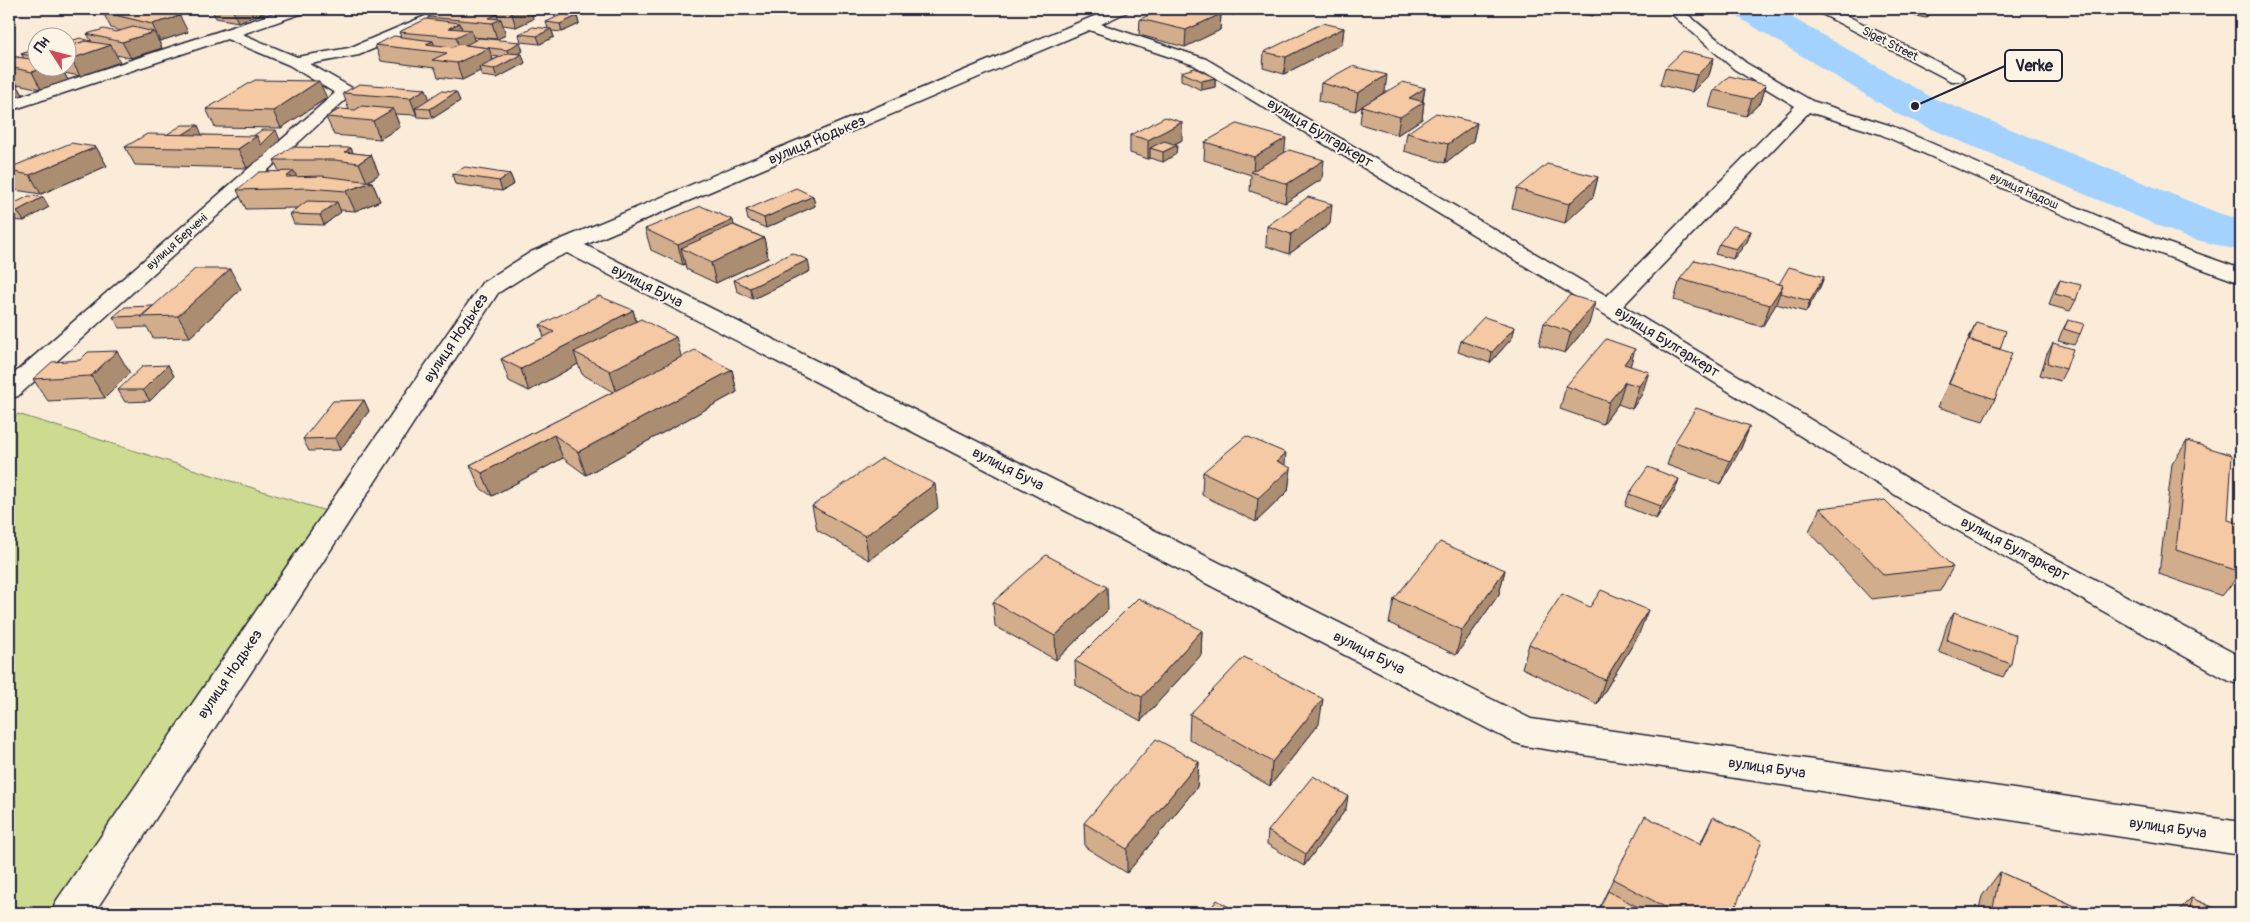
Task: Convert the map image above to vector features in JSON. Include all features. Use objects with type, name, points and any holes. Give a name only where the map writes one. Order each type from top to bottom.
[{"type":"street","points":[[9,106],[301,9]]},
{"type":"street","name":"вулиця Берчені","points":[[9,392],[349,72],[454,9]]},
{"type":"street","name":"вулиця Нодькез","points":[[71,913],[490,288],[539,257],[1089,25],[1122,9]]},
{"type":"street","name":"вулиця Надош","points":[[1673,9],[1740,66],[1806,105],[1886,130],[2118,232],[2241,276]]},
{"type":"street","name":"Siget Street","points":[[1823,9],[1957,78]]},
{"type":"street","name":"вулиця Булгаркерт","points":[[1089,25],[1200,62],[1609,306],[1920,498],[2241,672]]},
{"type":"street","points":[[227,33],[295,62],[349,72]]},
{"type":"street","name":"вулиця Берчені","points":[[295,62],[349,72]]},
{"type":"street","points":[[1609,306],[1806,105]]},
{"type":"street","name":"вулиця Буча","points":[[568,245],[1525,732],[2241,839]]},
{"type":"green space","points":[[18,414],[326,511],[50,913],[9,913],[9,423]]},
{"type":"building","points":[[115,9],[149,9],[180,16],[152,24],[103,12]]},
{"type":"building","points":[[445,9],[473,10],[470,11],[497,14],[489,18],[501,19],[492,23],[428,17]]},
{"type":"building","points":[[493,9],[517,9],[511,11]]},
{"type":"building","points":[[1163,9],[1199,9],[1221,14],[1186,30],[1140,19]]},
{"type":"building","points":[[563,14],[577,16],[560,24],[546,22]]},
{"type":"building","points":[[426,19],[460,23],[449,28],[471,30],[456,37],[399,32]]},
{"type":"building","points":[[1323,23],[1344,28],[1286,57],[1264,52]]},
{"type":"building","points":[[133,27],[154,32],[122,42],[87,34],[104,29],[116,32]]},
{"type":"building","points":[[533,27],[551,29],[537,36],[519,34]]},
{"type":"building","points":[[394,36],[433,41],[426,44],[453,47],[460,44],[489,48],[457,63],[432,60],[447,53],[375,45]]},
{"type":"building","points":[[80,38],[91,41],[78,43],[78,39]]},
{"type":"building","points":[[479,38],[520,42],[507,50],[466,45]]},
{"type":"building","points":[[85,41],[111,45],[78,57],[78,43]]},
{"type":"building","points":[[1683,51],[1714,58],[1697,75],[1665,68]]},
{"type":"building","points":[[508,53],[522,54],[494,69],[479,67]]},
{"type":"building","points":[[9,56],[28,59],[28,71],[9,67]]},
{"type":"building","points":[[1352,66],[1387,75],[1358,93],[1321,83]]},
{"type":"building","points":[[1195,68],[1215,78],[1201,81],[1181,72]]},
{"type":"building","points":[[1729,76],[1766,85],[1752,99],[1714,90]]},
{"type":"building","points":[[255,80],[319,81],[273,111],[206,109]]},
{"type":"building","points":[[1403,82],[1425,88],[1409,98],[1424,102],[1400,117],[1362,106]]},
{"type":"building","points":[[359,84],[426,89],[410,98],[343,93]]},
{"type":"building","points":[[441,91],[456,92],[430,109],[415,108]]},
{"type":"building","points":[[362,106],[393,109],[373,121],[326,117],[340,109],[355,110]]},
{"type":"building","points":[[1436,113],[1477,123],[1448,144],[1407,133]]},
{"type":"building","points":[[1165,117],[1182,122],[1148,140],[1130,135]]},
{"type":"building","points":[[1237,124],[1286,138],[1254,157],[1205,142]]},
{"type":"building","points":[[182,125],[198,125],[182,135],[166,135]]},
{"type":"building","points":[[262,130],[276,130],[261,145],[257,136],[253,136]]},
{"type":"building","points":[[147,134],[257,136],[238,149],[125,147]]},
{"type":"building","points":[[1164,141],[1177,145],[1163,152],[1150,148]]},
{"type":"building","points":[[71,143],[96,147],[30,175],[9,171],[9,168]]},
{"type":"building","points":[[291,147],[351,148],[345,152],[371,155],[359,163],[335,160],[274,160]]},
{"type":"building","points":[[1289,150],[1324,160],[1287,184],[1251,172]]},
{"type":"building","points":[[1547,164],[1598,177],[1569,204],[1517,189]]},
{"type":"building","points":[[465,167],[510,174],[499,181],[452,174]]},
{"type":"building","points":[[294,171],[286,177],[322,176],[372,182],[346,191],[308,188],[237,190],[259,172]]},
{"type":"building","points":[[796,188],[813,196],[764,218],[746,210]]},
{"type":"building","points":[[29,196],[43,197],[17,211],[9,210],[9,206]]},
{"type":"building","points":[[1308,197],[1332,204],[1291,234],[1267,226]]},
{"type":"building","points":[[307,201],[337,202],[320,215],[290,214]]},
{"type":"building","points":[[701,206],[733,220],[678,245],[645,229]]},
{"type":"building","points":[[733,225],[764,238],[711,263],[681,248]]},
{"type":"building","points":[[1733,226],[1751,231],[1736,249],[1719,244]]},
{"type":"building","points":[[792,253],[808,260],[750,288],[734,280]]},
{"type":"building","points":[[1695,260],[1783,285],[1770,305],[1680,279]]},
{"type":"building","points":[[1789,267],[1824,277],[1810,301],[1780,293],[1783,285],[1779,284]]},
{"type":"building","points":[[195,269],[230,269],[178,316],[141,317]]},
{"type":"building","points":[[2060,280],[2081,285],[2076,300],[2055,294]]},
{"type":"building","points":[[1570,295],[1595,303],[1571,332],[1544,323]]},
{"type":"building","points":[[599,296],[633,310],[521,369],[501,359],[554,332],[540,325]]},
{"type":"building","points":[[153,306],[141,316],[113,317],[125,307]]},
{"type":"building","points":[[1484,317],[1515,327],[1492,352],[1461,341]]},
{"type":"building","points":[[641,319],[676,337],[610,371],[574,352]]},
{"type":"building","points":[[2068,320],[2084,324],[2080,334],[2064,329]]},
{"type":"building","points":[[1976,322],[2006,331],[2000,349],[1969,340]]},
{"type":"building","points":[[1606,339],[1635,349],[1624,364],[1649,372],[1639,386],[1625,382],[1609,402],[1566,386]]},
{"type":"building","points":[[1968,340],[2012,353],[1995,399],[1949,384]]},
{"type":"building","points":[[2053,343],[2073,349],[2066,369],[2047,363]]},
{"type":"building","points":[[695,350],[732,370],[578,452],[554,435],[482,473],[470,465]]},
{"type":"building","points":[[117,351],[91,376],[33,379],[52,362],[80,360],[88,352]]},
{"type":"building","points":[[168,365],[143,390],[118,390],[143,366]]},
{"type":"building","points":[[364,400],[335,438],[303,439],[333,401]]},
{"type":"building","points":[[1696,408],[1750,426],[1730,461],[1675,442]]},
{"type":"building","points":[[1246,436],[1286,453],[1277,461],[1291,468],[1258,498],[1203,472]]},
{"type":"building","points":[[2187,441],[2232,455],[2228,520],[2241,524],[2241,572],[2176,550]]},
{"type":"building","points":[[882,458],[935,484],[865,536],[812,506]]},
{"type":"building","points":[[1648,467],[1679,479],[1661,506],[1629,494]]},
{"type":"building","points":[[1885,500],[1953,567],[1884,575],[1820,508]]},
{"type":"building","points":[[1440,542],[1505,570],[1462,630],[1394,599]]},
{"type":"building","points":[[1046,555],[1107,587],[1055,636],[993,602]]},
{"type":"building","points":[[1601,590],[1648,610],[1605,680],[1529,644],[1562,594],[1590,607]]},
{"type":"building","points":[[1138,598],[1202,630],[1142,697],[1075,661]]},
{"type":"building","points":[[1954,612],[2016,635],[2011,664],[1947,640]]},
{"type":"building","points":[[1244,657],[1323,699],[1272,762],[1190,714]]},
{"type":"building","points":[[1156,739],[1199,762],[1127,849],[1084,823]]},
{"type":"building","points":[[1313,776],[1348,796],[1306,854],[1268,831]]},
{"type":"building","points":[[1645,816],[1701,844],[1713,817],[1762,841],[1733,913],[1676,913],[1613,879]]},
{"type":"building","points":[[2000,872],[2090,913],[1992,913]]},
{"type":"building","points":[[1608,891],[1649,913],[1597,913]]},
{"type":"building","points":[[2191,898],[2226,913],[2190,913]]},
{"type":"building","points":[[1217,900],[1239,913],[1207,913]]},
{"type":"waterway","points":[[1751,9],[1915,106],[2204,226],[2241,235]]},
{"type":"place","name":"Verke","points":[[1915,106]]}]
